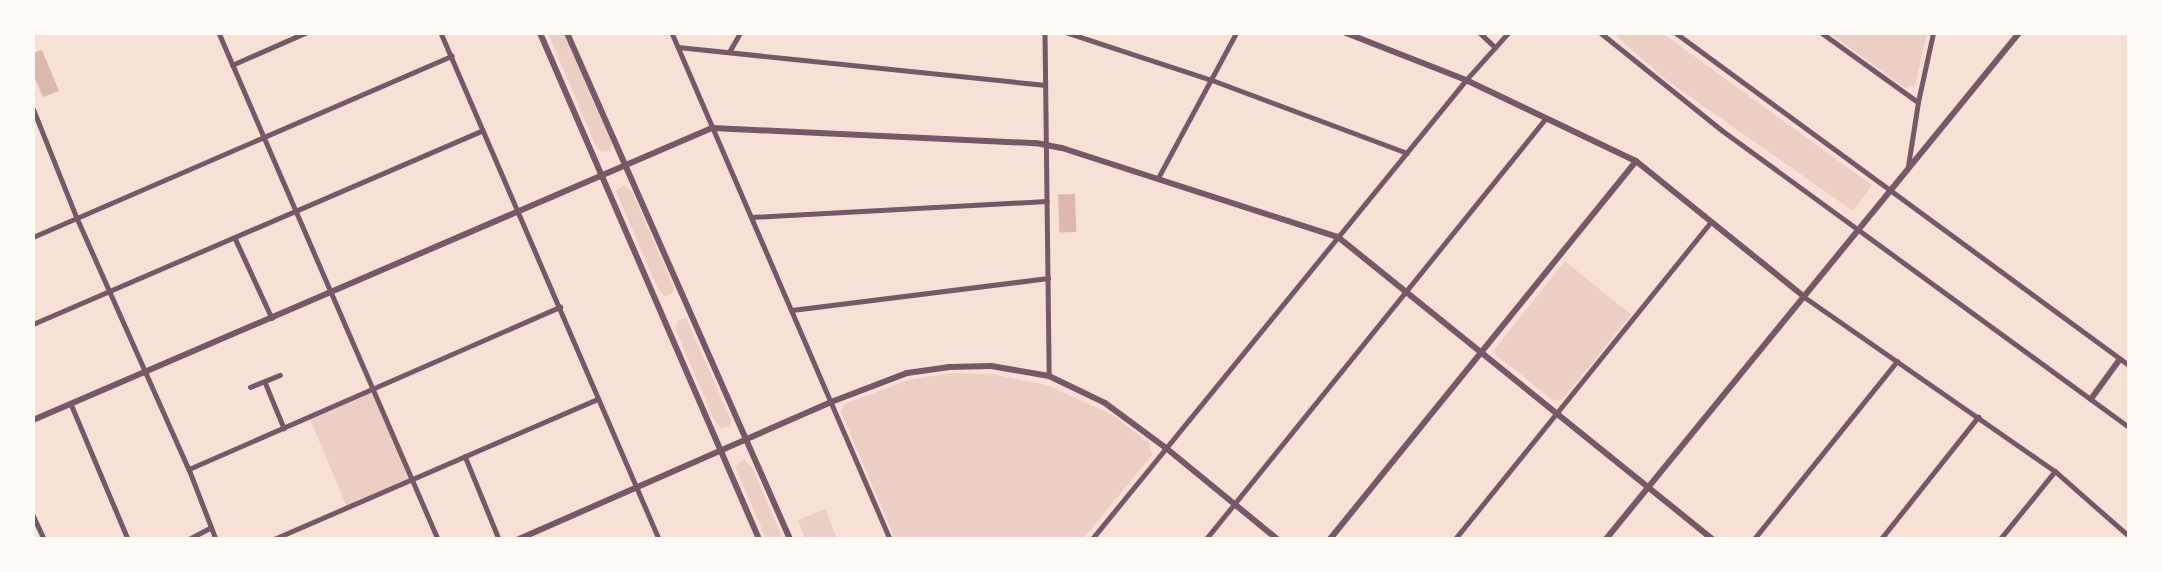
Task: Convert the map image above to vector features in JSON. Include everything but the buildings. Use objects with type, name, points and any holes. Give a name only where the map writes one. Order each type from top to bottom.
[{"type":"street","points":[[219,33],[438,539]]},
{"type":"street","points":[[232,65],[306,33]]},
{"type":"street","points":[[441,33],[659,539]]},
{"type":"street","points":[[540,33],[759,539]]},
{"type":"street","points":[[567,33],[790,539]]},
{"type":"street","points":[[672,33],[890,539]]},
{"type":"street","points":[[729,52],[740,33]]},
{"type":"street","points":[[1045,33],[1049,376]]},
{"type":"street","points":[[1068,33],[1212,80],[1407,153]]},
{"type":"street","points":[[1158,178],[1236,33]]},
{"type":"street","points":[[1346,33],[1466,80],[1636,162],[1802,295],[2055,471],[2129,536]]},
{"type":"street","points":[[1480,33],[1495,47]]},
{"type":"street","points":[[1092,539],[1466,80],[1508,33]]},
{"type":"street","points":[[1601,33],[1702,115],[2129,426]]},
{"type":"street","points":[[1676,33],[1888,191],[2129,365]]},
{"type":"street","points":[[1822,33],[1917,102]]},
{"type":"street","points":[[1908,166],[1917,102],[1933,33]]},
{"type":"street","points":[[1606,539],[1802,295],[2019,33]]},
{"type":"street","points":[[678,47],[1045,85]]},
{"type":"street","points":[[33,237],[451,56]]},
{"type":"street","points":[[33,108],[78,218],[189,469],[216,539]]},
{"type":"street","points":[[1206,539],[1546,118]]},
{"type":"street","points":[[33,420],[712,128],[1046,145],[1158,178],[1338,237],[1712,539]]},
{"type":"street","points":[[33,324],[482,131]]},
{"type":"street","points":[[1330,539],[1636,162]]},
{"type":"street","points":[[750,218],[1047,201]]},
{"type":"street","points":[[1455,539],[1711,222]]},
{"type":"street","points":[[235,238],[272,318]]},
{"type":"street","points":[[792,310],[1048,278]]},
{"type":"street","points":[[189,469],[560,307]]},
{"type":"street","points":[[2091,399],[2120,359]]},
{"type":"street","points":[[1754,539],[1897,361]]},
{"type":"street","points":[[519,539],[831,402],[907,373],[950,367],[991,366],[1049,376],[1105,403],[1166,448],[1277,539]]},
{"type":"street","points":[[250,387],[280,375]]},
{"type":"street","points":[[265,382],[284,428]]},
{"type":"street","points":[[274,539],[598,399]]},
{"type":"street","points":[[71,404],[128,539]]},
{"type":"street","points":[[1881,539],[1978,417]]},
{"type":"street","points":[[465,456],[499,539]]},
{"type":"street","points":[[2000,539],[2055,471]]},
{"type":"street","points":[[33,515],[44,539]]},
{"type":"street","points":[[189,539],[210,528]]},
{"type":"shaded area","points":[[548,33],[563,33],[612,144],[610,151],[601,152],[595,144]]},
{"type":"shaded area","points":[[1613,33],[1662,33],[1872,185],[1853,211],[1666,80]]},
{"type":"shaded area","points":[[1829,33],[1927,33],[1915,86],[1905,88]]},
{"type":"shaded area","points":[[42,50],[59,91],[43,97],[33,74],[33,53]]},
{"type":"shaded area","points":[[624,185],[632,192],[674,288],[672,294],[664,296],[657,287],[616,191]]},
{"type":"shaded area","points":[[1075,194],[1076,232],[1059,233],[1058,195]]},
{"type":"shaded area","points":[[1565,261],[1631,315],[1562,400],[1554,401],[1496,355],[1495,349]]},
{"type":"shaded area","points":[[686,318],[731,420],[729,426],[721,428],[714,420],[675,328],[678,320]]},
{"type":"shaded area","points":[[951,373],[991,374],[1047,385],[1113,415],[1149,443],[1152,455],[1083,539],[895,539],[841,412],[844,404],[908,380]]},
{"type":"shaded area","points":[[373,389],[411,479],[347,507],[309,416]]},
{"type":"shaded area","points":[[744,459],[752,467],[783,539],[766,539],[735,466]]},
{"type":"shaded area","points":[[825,509],[837,539],[805,539],[798,520]]}]
